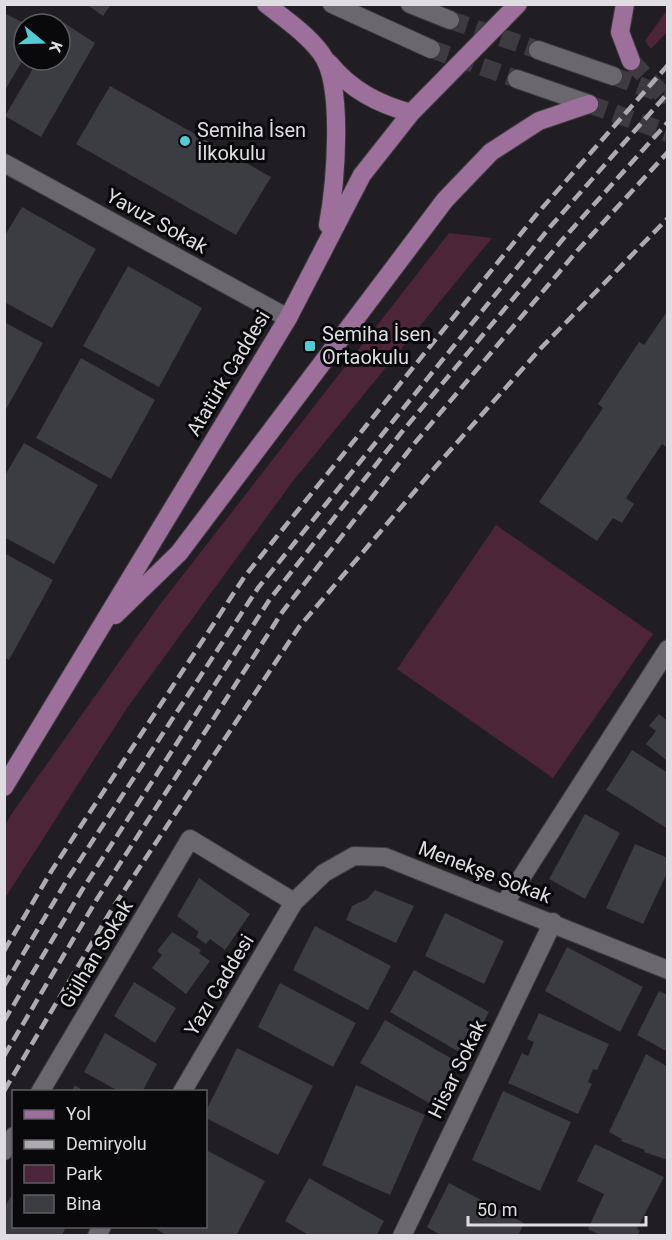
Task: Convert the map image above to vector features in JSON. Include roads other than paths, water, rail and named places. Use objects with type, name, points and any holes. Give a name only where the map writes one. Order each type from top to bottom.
[{"type":"main road","points":[[266,4],[307,38],[353,87],[385,106],[411,113]]},
{"type":"main road","name":"Atatürk Caddesi","points":[[4,787],[288,318],[324,244],[362,175],[411,113],[518,4]]},
{"type":"main road","points":[[625,4],[620,32],[630,61]]},
{"type":"main road","points":[[323,54],[332,79],[336,166],[333,201],[324,244]]},
{"type":"main road","points":[[95,636],[179,553],[445,200],[491,152],[539,122],[589,104]]},
{"type":"street","points":[[332,4],[431,49]]},
{"type":"street","points":[[410,4],[450,20]]},
{"type":"street","points":[[538,50],[613,75]]},
{"type":"street","points":[[517,78],[589,104]]},
{"type":"street","name":"Yavuz Sokak","points":[[7,170],[288,318]]},
{"type":"street","points":[[505,903],[668,649]]},
{"type":"street","name":"Gülhan Sokak","points":[[41,1090],[190,839],[294,902]]},
{"type":"street","name":"Menekşe Sokak","points":[[294,902],[324,873],[354,856],[385,857],[668,969]]},
{"type":"street","name":"Yazı Caddesi","points":[[183,1090],[294,902]]},
{"type":"street","name":"Hisar Sokak","points":[[402,1236],[553,922]]},
{"type":"tunnel","points":[[450,20],[538,50]]},
{"type":"tunnel","points":[[431,49],[517,79]]},
{"type":"tunnel","points":[[631,61],[663,95]]},
{"type":"tunnel","points":[[613,76],[668,96]]},
{"type":"tunnel","points":[[589,104],[668,133]]},
{"type":"railway","points":[[4,951],[52,870],[245,576],[536,215],[668,65]]},
{"type":"railway","points":[[4,986],[67,880],[258,588],[550,227],[668,93]]},
{"type":"railway","points":[[4,1021],[82,890],[270,599],[401,433],[563,239],[668,122]]},
{"type":"railway","points":[[4,1056],[97,899],[283,611],[414,444],[577,251],[668,152]]},
{"type":"railway","points":[[4,1091],[112,909],[299,627],[438,464],[541,348],[668,218]]},
{"type":"place","name":"Semiha İsen İlkokulu","points":[[185,141]]},
{"type":"place","name":"Semiha İsen Ortaokulu","points":[[310,346]]}]
